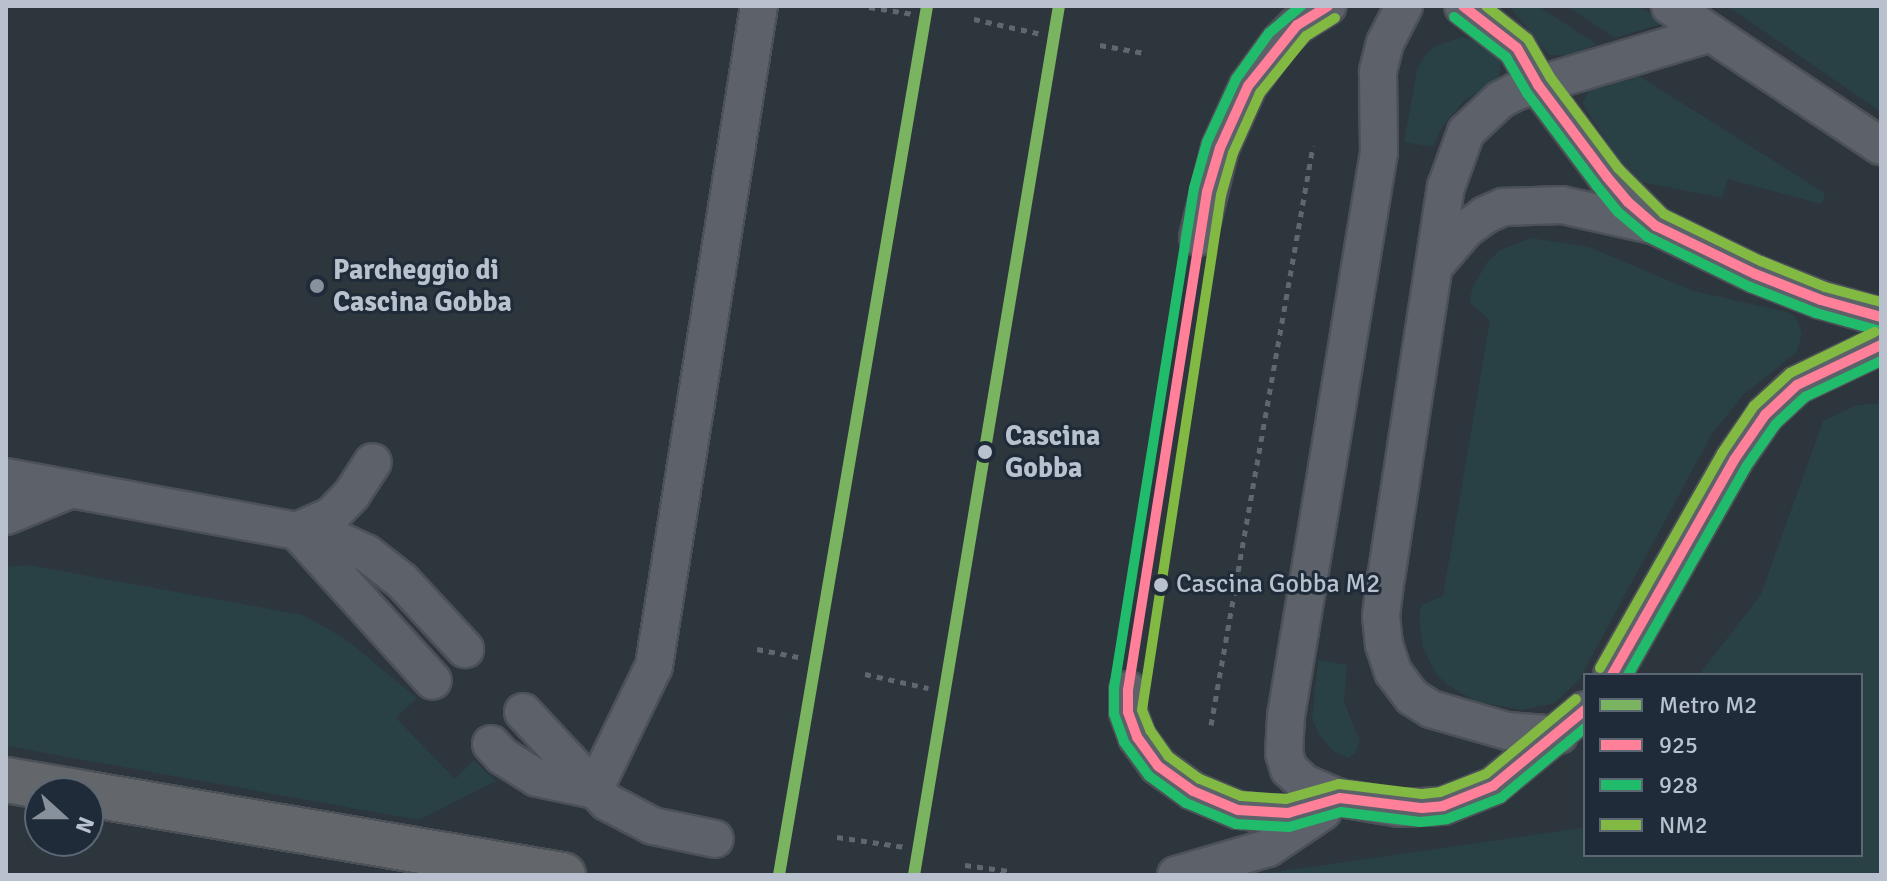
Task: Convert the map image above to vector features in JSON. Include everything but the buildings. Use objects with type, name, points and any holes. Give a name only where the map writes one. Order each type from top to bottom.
[{"type":"highway","points":[[104,796],[563,875]]},
{"type":"lane","points":[[594,790],[654,666],[759,6]]},
{"type":"lane","points":[[1198,237],[1220,148],[1248,86],[1280,42],[1297,25],[1328,6]]},
{"type":"lane","points":[[1404,6],[1385,43],[1378,72],[1379,152],[1284,735],[1289,769],[1304,783],[1340,798],[1399,808],[1443,806],[1493,786],[1559,735],[1583,712]]},
{"type":"lane","points":[[1463,6],[1517,48],[1538,85],[1621,194],[1656,226]]},
{"type":"lane","points":[[1670,6],[1881,146]]},
{"type":"lane","points":[[1559,735],[1507,731],[1431,709],[1412,697],[1393,672],[1384,645],[1381,616],[1386,578],[1446,187],[1466,132],[1500,100],[1538,85],[1711,33]]},
{"type":"lane","points":[[1435,265],[1466,229],[1503,207],[1562,205],[1656,226],[1755,274],[1821,300],[1881,317]]},
{"type":"lane","points":[[1613,673],[1734,460],[1765,415],[1797,385],[1881,345]]},
{"type":"lane","points":[[297,531],[331,516],[352,494],[373,462]]},
{"type":"lane","points":[[6,477],[342,542],[384,565],[465,649]]},
{"type":"lane","points":[[6,516],[72,489]]},
{"type":"lane","points":[[297,531],[433,681]]},
{"type":"lane","points":[[1128,690],[1128,712],[1137,737],[1158,766],[1193,791],[1238,810],[1262,813],[1288,813],[1340,798]]},
{"type":"lane","points":[[523,712],[594,790],[622,811],[653,826],[715,839]]},
{"type":"lane","points":[[491,744],[502,756],[537,778],[594,790]]},
{"type":"lane","points":[[1176,875],[1268,848],[1340,798]]},
{"type":"path","points":[[869,7],[913,14]]},
{"type":"path","points":[[974,19],[1041,34]]},
{"type":"path","points":[[1100,45],[1144,53]]},
{"type":"path","points":[[1211,725],[1313,146]]},
{"type":"path","points":[[757,649],[798,657]]},
{"type":"path","points":[[865,674],[928,688]]},
{"type":"path","points":[[837,837],[905,847]]},
{"type":"path","points":[[965,865],[1009,871]]},
{"type":"green space","points":[[1509,6],[1538,6],[1597,44],[1570,56],[1549,55]]},
{"type":"green space","points":[[1566,6],[1639,6],[1665,23],[1615,38]]},
{"type":"green space","points":[[1727,6],[1881,6],[1881,112]]},
{"type":"green space","points":[[1462,37],[1488,45],[1501,62],[1499,78],[1463,102],[1442,127],[1433,147],[1404,142],[1417,69],[1427,53],[1438,45]]},
{"type":"green space","points":[[1636,74],[1823,192],[1825,199],[1821,204],[1728,179],[1722,198],[1642,182],[1616,156],[1582,103],[1589,90]]},
{"type":"green space","points":[[1531,238],[1589,247],[1694,291],[1787,312],[1795,316],[1802,333],[1797,352],[1743,395],[1712,434],[1579,680],[1555,703],[1522,710],[1478,702],[1449,686],[1437,675],[1423,648],[1419,619],[1421,605],[1443,596],[1490,320],[1470,303],[1472,288],[1488,261],[1500,250]]},
{"type":"green space","points":[[1881,403],[1881,875],[1255,875],[1583,827],[1583,857],[1863,857],[1863,673],[1701,673],[1761,594],[1823,421],[1857,405]]},
{"type":"green space","points":[[28,565],[303,615],[347,640],[417,698],[396,718],[455,779],[474,760],[496,781],[419,820],[6,746],[6,567]]},
{"type":"green space","points":[[1318,660],[1347,665],[1344,702],[1360,741],[1355,753],[1348,758],[1333,751],[1319,735],[1312,719]]},
{"type":"metro line","name":"M2","points":[[779,875],[927,6]]},
{"type":"metro line","name":"M2","points":[[914,875],[1059,6]]},
{"type":"transit line","name":"928","points":[[1301,6],[1269,33],[1236,79],[1207,142],[1194,188],[1114,688],[1114,714],[1124,742],[1149,776],[1186,803],[1236,824],[1289,827],[1341,812],[1420,822],[1447,819],[1501,798],[1583,730]]},
{"type":"transit line","name":"925","points":[[1328,6],[1297,25],[1248,86],[1220,148],[1207,192],[1128,690],[1128,712],[1137,737],[1158,766],[1193,791],[1238,810],[1288,813],[1340,798],[1422,808],[1443,806],[1493,786],[1583,712]]},
{"type":"transit line","name":"925","points":[[1463,6],[1517,48],[1538,85],[1607,177],[1628,202],[1656,226],[1755,274],[1821,300],[1881,317]]},
{"type":"transit line","name":"NM2","points":[[1486,6],[1528,39],[1550,77],[1618,168],[1664,214],[1761,261],[1825,287],[1881,302]]},
{"type":"transit line","name":"928","points":[[1454,17],[1506,57],[1527,93],[1596,185],[1618,212],[1648,237],[1750,287],[1816,313],[1877,330]]},
{"type":"transit line","name":"NM2","points":[[1335,18],[1306,36],[1260,93],[1233,153],[1221,195],[1142,710],[1150,730],[1168,756],[1200,779],[1241,796],[1286,799],[1339,784],[1422,794],[1440,792],[1486,774],[1576,699]]},
{"type":"transit line","name":"NM2","points":[[1600,668],[1722,453],[1754,406],[1790,373],[1875,332]]},
{"type":"transit line","name":"925","points":[[1613,673],[1734,460],[1765,415],[1797,385],[1881,345]]},
{"type":"transit line","name":"928","points":[[1629,673],[1746,467],[1776,424],[1805,397],[1881,361]]},
{"type":"place","name":"Parcheggio di Cascina Gobba","points":[[317,286]]},
{"type":"place","name":"Cascina Gobba","points":[[985,452]]},
{"type":"place","name":"Cascina Gobba M2","points":[[1161,585]]}]
